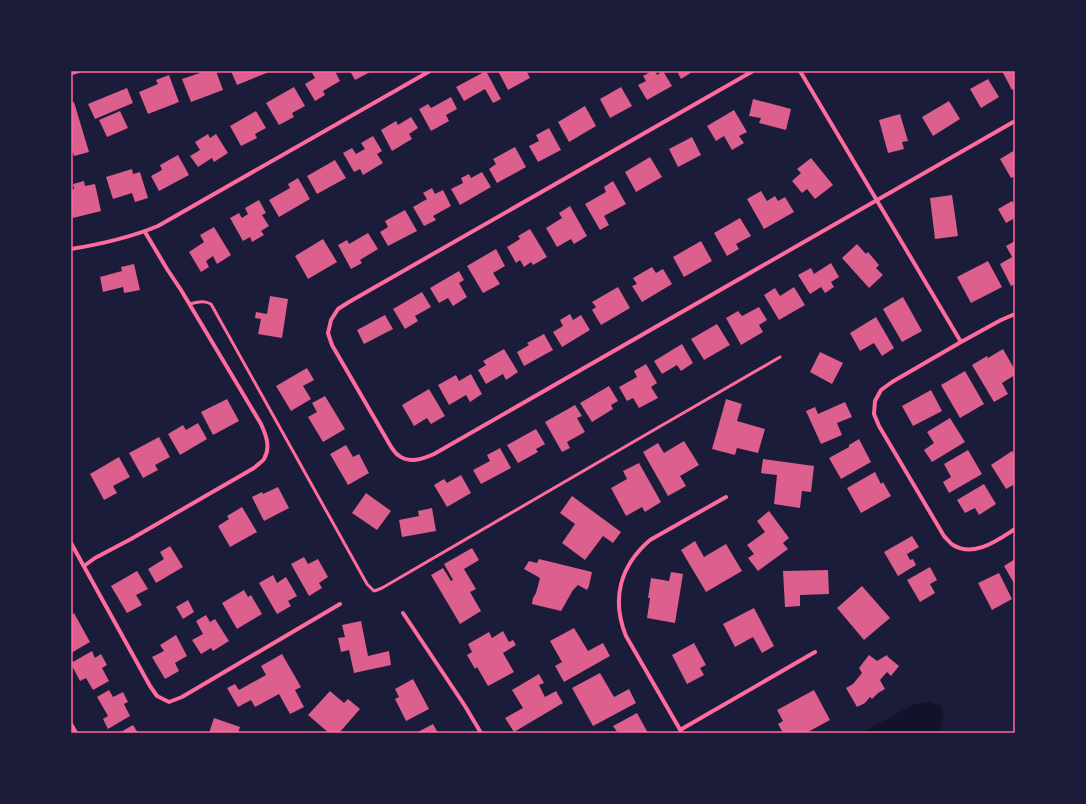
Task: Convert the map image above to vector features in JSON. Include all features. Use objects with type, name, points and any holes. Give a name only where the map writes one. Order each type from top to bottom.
[{"type":"street","points":[[71,73],[79,71]]},
{"type":"street","points":[[71,249],[103,244],[145,232],[171,219],[430,71]]},
{"type":"street","points":[[753,71],[338,309],[331,320],[328,333],[332,345],[390,445],[398,455],[409,460],[422,460],[434,454],[1015,121]]},
{"type":"street","points":[[800,71],[961,342]]},
{"type":"street","points":[[84,566],[95,558],[132,539],[243,476],[264,460],[268,447],[266,435],[261,424],[190,304],[166,269],[145,232]]},
{"type":"street","points":[[1015,314],[961,342],[892,382],[881,390],[875,401],[874,414],[879,426],[944,536],[954,545],[967,550],[980,549],[1015,529]]},
{"type":"street","points":[[726,497],[650,540],[640,548],[632,558],[625,571],[619,596],[621,624],[626,636],[681,731],[815,652]]},
{"type":"street","points":[[71,543],[157,696],[169,702],[182,697],[340,604]]},
{"type":"street","points":[[403,613],[482,733]]},
{"type":"street","points":[[71,724],[76,733]]},
{"type":"lane","points":[[190,304],[201,301],[211,304],[367,584],[374,591],[382,588],[780,357]]},
{"type":"shaded area","points":[[928,702],[941,706],[944,713],[940,733],[862,733],[912,705]]},
{"type":"building","points":[[199,71],[216,71],[223,90],[191,102],[182,79],[200,73]]},
{"type":"building","points":[[231,71],[268,71],[269,72],[237,85]]},
{"type":"building","points":[[316,71],[335,71],[340,81],[323,91],[325,95],[315,101],[305,84],[315,78],[312,73]]},
{"type":"building","points":[[350,71],[372,71],[355,80]]},
{"type":"building","points":[[486,71],[501,99],[493,103],[485,89],[464,101],[456,87]]},
{"type":"building","points":[[498,71],[528,71],[527,72],[530,78],[508,90]]},
{"type":"building","points":[[655,71],[657,75],[663,71],[672,86],[647,100],[638,85],[646,81],[643,76]]},
{"type":"building","points":[[677,71],[694,71],[681,79]]},
{"type":"building","points":[[1002,71],[1015,71],[1015,88],[1012,90]]},
{"type":"building","points":[[169,75],[179,102],[148,114],[139,92],[158,84],[156,80]]},
{"type":"building","points":[[988,79],[999,97],[981,108],[970,89]]},
{"type":"building","points":[[294,87],[305,106],[292,113],[294,117],[279,125],[266,103]]},
{"type":"building","points":[[621,87],[632,106],[610,118],[600,99]]},
{"type":"building","points":[[127,88],[133,103],[95,119],[88,104]]},
{"type":"building","points":[[451,97],[457,109],[446,115],[449,121],[431,131],[419,109],[428,104],[431,108]]},
{"type":"building","points":[[753,99],[791,109],[786,130],[759,123],[761,118],[749,116]]},
{"type":"building","points":[[949,101],[960,119],[933,136],[922,117]]},
{"type":"building","points":[[74,102],[89,152],[74,156],[71,147],[71,103]]},
{"type":"building","points":[[585,106],[596,126],[569,142],[558,122]]},
{"type":"building","points":[[734,110],[747,132],[739,136],[744,143],[732,150],[724,136],[716,141],[707,126]]},
{"type":"building","points":[[120,111],[128,128],[107,137],[99,120]]},
{"type":"building","points":[[256,111],[266,128],[255,134],[257,138],[241,146],[230,126]]},
{"type":"building","points":[[900,114],[908,141],[902,142],[904,149],[888,153],[879,120]]},
{"type":"building","points":[[411,117],[418,128],[409,134],[412,139],[392,151],[381,130],[396,121],[398,125]]},
{"type":"building","points":[[549,128],[561,150],[538,162],[529,146],[539,141],[536,135]]},
{"type":"building","points":[[208,134],[210,138],[216,134],[228,153],[214,162],[212,158],[198,167],[190,156],[200,150],[195,142]]},
{"type":"building","points":[[373,136],[382,151],[377,154],[383,163],[363,175],[360,169],[354,172],[343,153],[352,148],[356,154],[365,149],[361,143]]},
{"type":"building","points":[[692,137],[701,155],[678,167],[669,149]]},
{"type":"building","points":[[515,147],[526,167],[497,183],[489,169],[496,164],[493,159]]},
{"type":"building","points":[[1015,150],[1015,176],[1011,178],[1000,159]]},
{"type":"building","points":[[178,155],[189,175],[159,191],[151,176],[162,170],[160,165]]},
{"type":"building","points":[[650,157],[662,177],[636,192],[625,172]]},
{"type":"building","points":[[811,158],[833,185],[815,199],[807,189],[802,193],[792,181],[801,173],[797,169]]},
{"type":"building","points":[[335,160],[346,178],[317,194],[307,176]]},
{"type":"building","points":[[132,169],[133,174],[140,172],[148,198],[135,202],[132,193],[113,199],[106,177]]},
{"type":"building","points":[[482,172],[491,187],[460,205],[451,189],[463,183],[461,178],[469,174],[471,178]]},
{"type":"building","points":[[298,178],[310,199],[279,217],[269,200],[290,188],[288,184]]},
{"type":"building","points":[[84,181],[85,186],[95,184],[101,211],[73,218],[71,211],[71,190],[74,189],[73,184]]},
{"type":"building","points":[[613,181],[626,204],[604,216],[609,225],[600,230],[585,204],[606,192],[604,187]]},
{"type":"building","points":[[432,188],[435,194],[443,190],[451,206],[433,216],[436,220],[424,226],[413,207],[427,199],[423,193]]},
{"type":"building","points":[[761,191],[767,201],[775,196],[778,201],[785,197],[794,212],[764,229],[747,199]]},
{"type":"building","points":[[952,195],[958,236],[935,239],[930,198]]},
{"type":"building","points":[[259,200],[266,213],[262,215],[269,226],[261,231],[264,235],[252,242],[250,237],[243,241],[230,218],[239,213],[242,218],[248,214],[245,208]]},
{"type":"building","points":[[1012,201],[1015,206],[1015,218],[1006,223],[998,209]]},
{"type":"building","points":[[570,206],[587,236],[574,244],[571,239],[557,247],[546,228],[562,218],[559,213]]},
{"type":"building","points":[[405,210],[417,231],[388,246],[380,232],[388,227],[385,221]]},
{"type":"building","points":[[740,218],[751,236],[736,244],[739,249],[727,256],[714,233]]},
{"type":"building","points":[[214,227],[231,255],[217,264],[213,256],[206,261],[209,267],[201,272],[189,252],[204,242],[200,235]]},
{"type":"building","points":[[530,229],[547,257],[533,265],[531,262],[524,267],[520,260],[516,263],[507,247],[520,239],[518,236]]},
{"type":"building","points":[[368,233],[378,249],[360,260],[362,263],[351,269],[338,245],[347,240],[349,244]]},
{"type":"building","points":[[323,239],[337,262],[308,279],[295,256]]},
{"type":"building","points":[[701,241],[712,261],[684,277],[673,257]]},
{"type":"building","points":[[1015,241],[1015,284],[1011,286],[1000,264],[1012,257],[1006,246]]},
{"type":"building","points":[[857,244],[866,254],[868,252],[879,265],[876,268],[883,275],[869,288],[842,258]]},
{"type":"building","points":[[496,249],[505,266],[493,273],[500,284],[483,293],[467,266]]},
{"type":"building","points":[[988,261],[1002,287],[971,303],[957,277]]},
{"type":"building","points":[[831,263],[839,277],[831,282],[834,287],[825,293],[821,287],[810,294],[798,275],[811,268],[814,274]]},
{"type":"building","points":[[134,264],[140,290],[124,293],[123,287],[103,292],[100,277],[122,271],[121,267]]},
{"type":"building","points":[[652,267],[656,273],[663,269],[672,284],[642,302],[632,286],[637,284],[633,278]]},
{"type":"building","points":[[459,271],[464,280],[459,283],[467,297],[453,306],[448,298],[439,303],[430,288]]},
{"type":"building","points":[[618,287],[630,308],[601,325],[592,310],[596,307],[592,302]]},
{"type":"building","points":[[794,287],[805,305],[779,320],[764,295],[775,288],[780,296]]},
{"type":"building","points":[[422,292],[431,307],[415,316],[418,321],[405,329],[393,309]]},
{"type":"building","points":[[270,296],[288,299],[282,338],[258,334],[261,319],[255,318],[256,312],[267,314]]},
{"type":"building","points":[[903,297],[922,331],[902,342],[883,309]]},
{"type":"building","points":[[759,307],[767,320],[759,325],[763,332],[741,345],[726,318],[738,311],[742,316]]},
{"type":"building","points":[[570,314],[573,320],[581,315],[590,330],[562,347],[553,332],[563,326],[560,320]]},
{"type":"building","points":[[385,315],[393,329],[364,344],[357,330]]},
{"type":"building","points":[[876,317],[894,348],[882,356],[874,343],[860,351],[850,333]]},
{"type":"building","points":[[717,324],[730,345],[704,360],[691,339]]},
{"type":"building","points":[[544,334],[553,350],[524,366],[517,352],[529,345],[527,343]]},
{"type":"building","points":[[682,344],[693,363],[681,371],[677,365],[662,374],[654,361]]},
{"type":"building","points":[[504,349],[518,372],[506,380],[503,374],[486,384],[478,370],[486,365],[483,361]]},
{"type":"building","points":[[1003,349],[1015,370],[1015,375],[1002,383],[1008,394],[994,402],[972,365]]},
{"type":"building","points":[[820,352],[843,363],[832,384],[810,372]]},
{"type":"building","points":[[646,364],[657,383],[651,387],[658,398],[639,408],[633,398],[627,401],[619,387],[637,377],[634,371]]},
{"type":"building","points":[[307,368],[314,380],[303,386],[311,399],[291,411],[276,386]]},
{"type":"building","points":[[965,371],[984,404],[960,418],[941,385]]},
{"type":"building","points":[[471,374],[482,394],[470,402],[466,395],[449,405],[438,385],[456,375],[459,381]]},
{"type":"building","points":[[609,386],[618,401],[611,405],[613,409],[592,422],[580,403]]},
{"type":"building","points":[[429,389],[445,416],[431,424],[427,418],[414,426],[402,405]]},
{"type":"building","points":[[931,390],[942,411],[913,426],[902,406]]},
{"type":"building","points":[[325,396],[345,429],[323,442],[308,417],[317,412],[312,403]]},
{"type":"building","points":[[227,399],[239,421],[213,435],[201,412]]},
{"type":"building","points":[[726,399],[742,404],[737,421],[765,429],[758,453],[737,448],[735,455],[712,449]]},
{"type":"building","points":[[845,402],[852,417],[837,423],[842,435],[821,444],[806,411],[815,407],[818,414]]},
{"type":"building","points":[[575,405],[582,416],[577,418],[585,432],[567,442],[570,448],[562,452],[545,422]]},
{"type":"building","points":[[950,418],[965,442],[932,462],[924,450],[934,443],[927,432]]},
{"type":"building","points":[[198,423],[207,439],[180,455],[168,434],[183,425],[186,430]]},
{"type":"building","points":[[536,429],[545,444],[536,449],[538,452],[518,463],[507,445]]},
{"type":"building","points":[[159,437],[170,457],[155,465],[158,470],[143,478],[129,453]]},
{"type":"building","points":[[859,439],[871,462],[841,479],[829,458],[849,447],[849,445]]},
{"type":"building","points":[[684,441],[699,465],[680,476],[686,486],[668,496],[643,452],[658,443],[664,453]]},
{"type":"building","points":[[346,445],[353,457],[359,454],[369,473],[348,485],[330,454]]},
{"type":"building","points":[[500,448],[511,468],[481,484],[473,470],[490,461],[487,455]]},
{"type":"building","points":[[968,450],[982,474],[949,493],[943,482],[951,477],[944,464]]},
{"type":"building","points":[[1012,451],[1015,456],[1015,484],[1006,489],[991,465]]},
{"type":"building","points":[[119,457],[130,477],[113,486],[117,493],[104,500],[90,474]]},
{"type":"building","points":[[763,459],[814,466],[811,492],[802,491],[800,508],[774,504],[777,475],[761,473]]},
{"type":"building","points":[[639,463],[661,502],[645,512],[642,507],[626,516],[611,488],[627,479],[623,471]]},
{"type":"building","points":[[875,472],[881,484],[883,482],[891,496],[861,513],[847,488]]},
{"type":"building","points":[[461,475],[471,493],[447,507],[434,485],[444,479],[447,483]]},
{"type":"building","points":[[984,484],[996,504],[979,515],[975,508],[965,513],[957,500]]},
{"type":"building","points":[[278,487],[289,508],[264,521],[252,497]]},
{"type":"building","points":[[366,493],[391,511],[377,530],[352,513]]},
{"type":"building","points":[[572,496],[621,532],[613,543],[603,536],[585,560],[562,543],[575,524],[560,513]]},
{"type":"building","points":[[242,507],[257,532],[230,547],[218,526],[229,519],[227,516]]},
{"type":"building","points":[[432,508],[436,531],[402,537],[399,520],[419,516],[418,511]]},
{"type":"building","points":[[769,511],[789,538],[783,543],[788,549],[758,571],[748,558],[754,554],[747,545],[765,532],[757,521]]},
{"type":"building","points":[[912,536],[919,547],[907,554],[910,560],[913,559],[916,565],[898,576],[884,552]]},
{"type":"building","points":[[695,541],[704,557],[726,544],[742,571],[706,592],[681,550]]},
{"type":"building","points":[[170,546],[183,567],[156,583],[148,569],[164,559],[160,552]]},
{"type":"building","points":[[472,548],[479,560],[464,569],[476,589],[470,592],[481,611],[460,624],[431,575],[443,568],[451,581],[453,580],[444,564]]},
{"type":"building","points":[[304,557],[308,564],[318,559],[328,577],[319,583],[322,588],[309,596],[291,564]]},
{"type":"building","points":[[539,559],[592,572],[587,590],[578,585],[573,590],[561,611],[532,604],[540,578],[524,569],[529,561],[537,563]]},
{"type":"building","points":[[1015,559],[1015,585],[1004,566]]},
{"type":"building","points":[[930,567],[937,580],[930,584],[935,593],[920,602],[907,580]]},
{"type":"building","points":[[828,570],[829,594],[800,595],[800,606],[785,607],[783,571]]},
{"type":"building","points":[[137,571],[148,589],[136,595],[142,605],[127,613],[111,586]]},
{"type":"building","points":[[671,572],[683,574],[675,623],[647,618],[651,578],[669,581]]},
{"type":"building","points":[[999,573],[1012,599],[992,610],[978,583]]},
{"type":"building","points":[[273,575],[277,583],[286,577],[297,596],[288,601],[291,606],[277,614],[259,583]]},
{"type":"building","points":[[862,586],[890,618],[864,640],[837,608]]},
{"type":"building","points":[[244,590],[248,597],[251,595],[262,614],[237,629],[222,603]]},
{"type":"building","points":[[188,600],[194,612],[183,619],[176,607]]},
{"type":"building","points":[[754,608],[774,646],[762,653],[753,637],[735,647],[723,624]]},
{"type":"building","points":[[74,613],[90,642],[71,653],[71,615]]},
{"type":"building","points":[[206,615],[210,622],[215,619],[229,641],[213,651],[211,648],[201,654],[192,640],[203,634],[196,621]]},
{"type":"building","points":[[361,621],[368,656],[389,651],[391,665],[354,673],[349,650],[341,652],[338,638],[345,637],[342,625]]},
{"type":"building","points":[[574,628],[588,651],[603,643],[610,656],[564,682],[555,666],[562,662],[550,641]]},
{"type":"building","points":[[503,631],[509,642],[513,640],[516,645],[503,653],[514,672],[488,686],[477,667],[475,669],[467,655],[472,652],[468,644],[489,632],[492,638]]},
{"type":"building","points":[[176,635],[187,656],[175,663],[179,671],[165,679],[152,657],[164,651],[160,645]]},
{"type":"building","points":[[694,643],[706,665],[700,668],[704,675],[687,684],[672,655]]},
{"type":"building","points":[[92,651],[95,658],[101,654],[107,665],[102,668],[109,681],[93,690],[86,678],[80,681],[71,664]]},
{"type":"building","points":[[282,654],[301,687],[295,690],[304,707],[290,714],[279,694],[255,707],[251,700],[238,707],[227,688],[235,684],[239,690],[266,675],[261,666]]},
{"type":"building","points":[[869,655],[877,661],[887,655],[899,666],[891,676],[887,672],[880,680],[885,689],[872,699],[870,697],[865,703],[857,707],[846,688],[853,684],[862,673],[859,668]]},
{"type":"building","points":[[600,673],[614,697],[629,689],[636,703],[593,726],[572,688]]},
{"type":"building","points":[[539,674],[544,683],[539,685],[545,697],[556,691],[563,703],[514,732],[505,718],[523,708],[512,690]]},
{"type":"building","points":[[413,679],[429,709],[406,721],[395,699],[399,697],[395,689]]},
{"type":"building","points":[[109,690],[113,697],[123,692],[128,702],[124,704],[130,716],[108,729],[103,719],[108,716],[97,697]]},
{"type":"building","points":[[814,690],[830,720],[806,733],[783,733],[778,724],[783,721],[777,710]]},
{"type":"building","points":[[330,691],[344,703],[348,699],[360,709],[339,733],[329,733],[308,715]]},
{"type":"building","points":[[637,713],[648,733],[618,733],[613,726]]},
{"type":"building","points":[[214,718],[240,727],[238,733],[209,733]]},
{"type":"building","points":[[433,724],[438,733],[416,733]]},
{"type":"building","points":[[133,725],[138,733],[119,733]]}]
